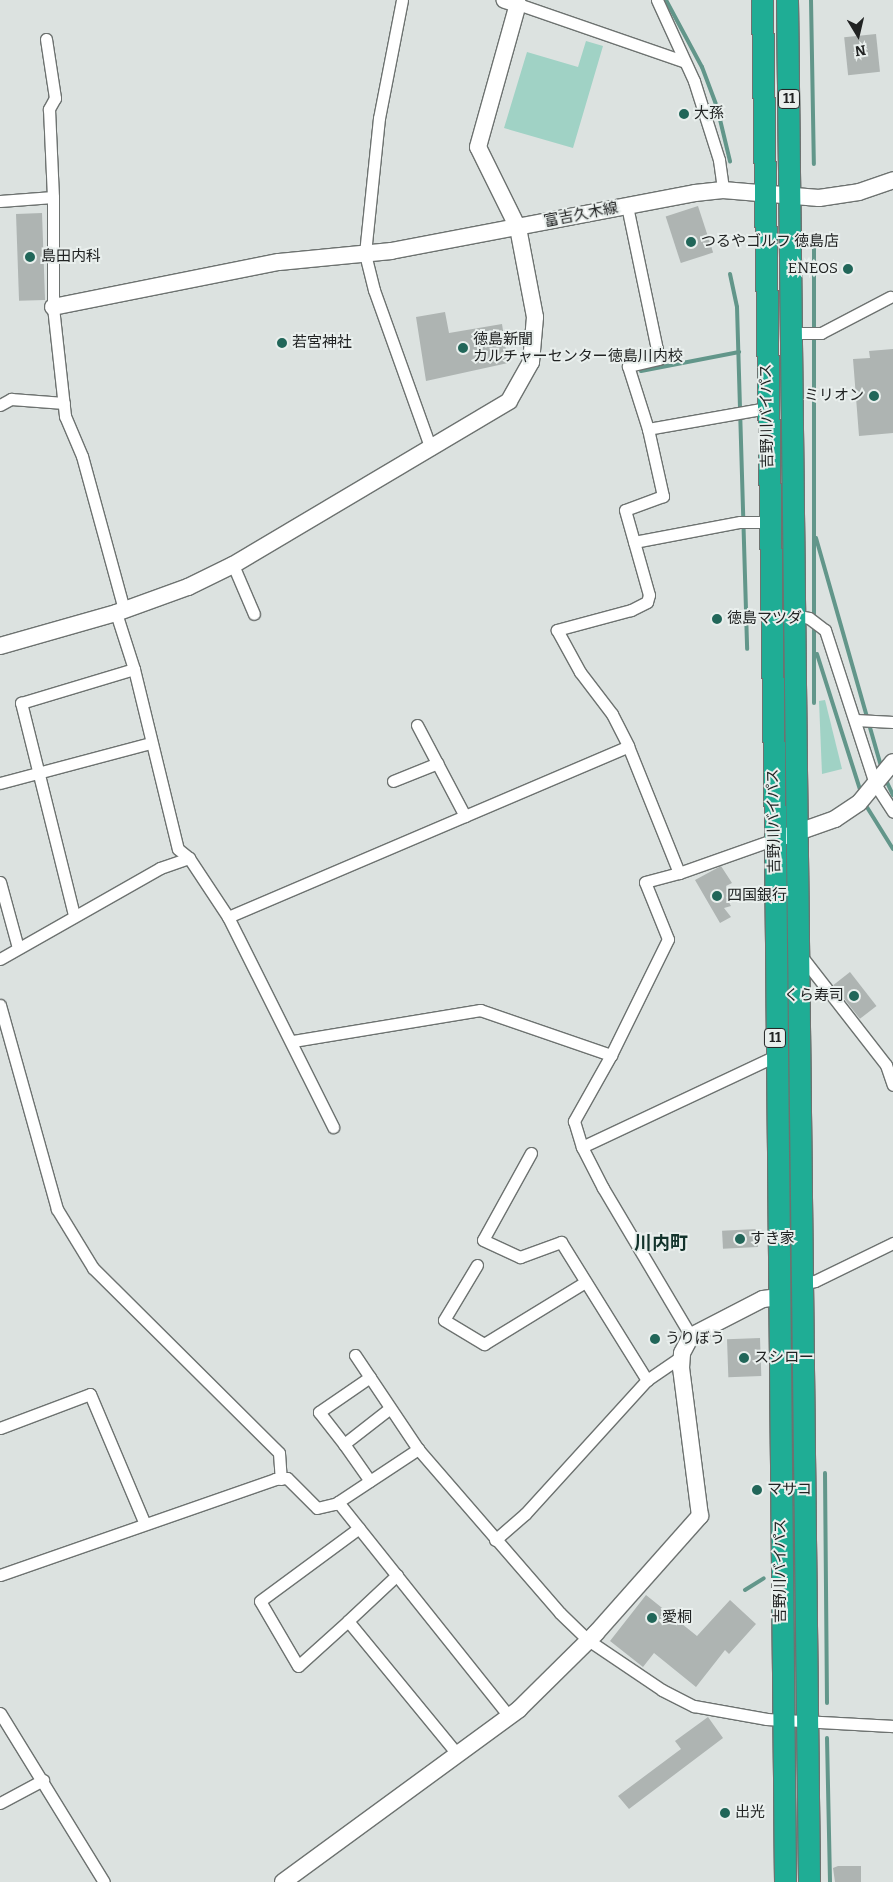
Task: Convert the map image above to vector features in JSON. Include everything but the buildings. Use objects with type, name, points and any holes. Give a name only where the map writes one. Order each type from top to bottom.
[{"type":"highway","points":[[755,0],[762,24]]},
{"type":"highway","name":"吉野川バイパス","points":[[762,0],[763,195],[775,839],[775,1056],[785,1882]]},
{"type":"highway","name":"吉野川バイパス","points":[[787,0],[791,198],[806,333],[809,620],[796,833],[799,953],[809,1882]]},
{"type":"street","points":[[402,0],[379,118],[365,254],[374,290],[431,449]]},
{"type":"street","points":[[656,0],[694,81],[718,160],[723,190]]},
{"type":"street","points":[[0,646],[120,612],[233,565],[509,401],[531,362],[535,317],[518,228],[478,147],[512,2],[683,61]]},
{"type":"street","points":[[46,39],[55,98],[49,109],[53,197],[53,307],[64,403],[120,612],[150,743],[178,848],[188,858],[228,917],[293,1041],[333,1127]]},
{"type":"street","name":"富吉久木線","points":[[53,307],[279,262],[365,254],[723,190],[791,198],[858,192],[893,180]]},
{"type":"street","points":[[0,200],[53,197]]},
{"type":"street","points":[[627,206],[659,359],[628,366],[648,429],[663,496],[625,510],[649,595],[646,602],[557,630],[580,672],[612,714],[628,746],[679,873]]},
{"type":"street","points":[[806,333],[890,297]]},
{"type":"street","points":[[0,405],[11,399],[64,403]]},
{"type":"street","points":[[648,429],[767,408]]},
{"type":"street","points":[[634,542],[744,522],[769,522]]},
{"type":"street","points":[[233,565],[254,614]]},
{"type":"street","points":[[809,620],[864,721],[877,781],[893,812]]},
{"type":"street","points":[[74,915],[37,774],[21,703],[134,669]]},
{"type":"street","points":[[864,721],[893,722]]},
{"type":"street","points":[[418,726],[465,816]]},
{"type":"street","points":[[0,783],[150,743]]},
{"type":"street","points":[[228,917],[628,746]]},
{"type":"street","points":[[393,781],[438,763]]},
{"type":"street","points":[[691,1336],[582,1147],[574,1121],[611,1055],[668,939],[645,882],[679,873],[835,819],[877,781]]},
{"type":"street","points":[[0,959],[74,915],[160,868],[188,858]]},
{"type":"street","points":[[0,882],[18,948]]},
{"type":"street","points":[[799,953],[812,975],[852,1019],[889,1069],[893,1085]]},
{"type":"street","points":[[0,1005],[57,1209],[93,1268],[279,1453],[281,1478]]},
{"type":"street","points":[[293,1041],[480,1010],[611,1055]]},
{"type":"street","points":[[582,1147],[775,1056]]},
{"type":"street","points":[[532,1153],[483,1240],[520,1257],[561,1242],[647,1380]]},
{"type":"street","points":[[802,1284],[815,1282],[893,1243]]},
{"type":"street","points":[[477,1265],[444,1320],[484,1344],[585,1282]]},
{"type":"street","points":[[283,1882],[509,1716],[567,1664],[700,1516],[682,1356],[691,1336],[763,1299],[779,1297]]},
{"type":"street","points":[[355,1355],[418,1448],[495,1540],[588,1640],[662,1690],[694,1706],[782,1721],[893,1726]]},
{"type":"street","points":[[495,1540],[525,1514],[647,1380],[682,1356]]},
{"type":"street","points":[[370,1377],[319,1412],[370,1481]]},
{"type":"street","points":[[0,1428],[90,1394],[145,1524]]},
{"type":"street","points":[[344,1444],[390,1408]]},
{"type":"street","points":[[0,1575],[281,1478],[287,1478],[318,1508],[338,1502],[418,1448]]},
{"type":"street","points":[[338,1502],[509,1716]]},
{"type":"street","points":[[359,1528],[260,1601],[298,1666],[397,1575]]},
{"type":"street","points":[[348,1621],[458,1755]]},
{"type":"street","points":[[0,1713],[43,1780],[104,1882]]},
{"type":"street","points":[[0,1803],[43,1780]]},
{"type":"green space","points":[[586,41],[603,46],[573,148],[504,128],[527,52],[578,67]]},
{"type":"green space","points":[[825,700],[842,769],[822,774],[819,701]]},
{"type":"waterway","points":[[666,0],[702,67],[717,107],[730,161]]},
{"type":"waterway","points":[[811,0],[814,164]]},
{"type":"waterway","points":[[814,246],[814,703]]},
{"type":"waterway","points":[[730,274],[737,307],[747,649]]},
{"type":"waterway","points":[[641,371],[739,352]]},
{"type":"waterway","points":[[816,538],[882,769]]},
{"type":"waterway","points":[[817,654],[861,793]]},
{"type":"waterway","points":[[885,778],[893,795]]},
{"type":"waterway","points":[[865,804],[893,849]]},
{"type":"waterway","points":[[825,1473],[827,1703]]},
{"type":"waterway","points":[[745,1590],[764,1578]]},
{"type":"waterway","points":[[827,1738],[830,1882]]},
{"type":"place","name":"大孫","points":[[684,114]]},
{"type":"place","name":"つるやゴルフ 徳島店","points":[[691,242]]},
{"type":"place","name":"島田内科","points":[[30,257]]},
{"type":"place","name":"ENEOS","points":[[848,269]]},
{"type":"place","name":"若宮神社","points":[[282,343]]},
{"type":"place","name":"徳島新聞 カルチャーセンター徳島川内校","points":[[463,348]]},
{"type":"place","name":"ミリオン","points":[[874,396]]},
{"type":"place","name":"徳島マツダ","points":[[717,619]]},
{"type":"place","name":"四国銀行","points":[[717,896]]},
{"type":"place","name":"くら寿司","points":[[854,996]]},
{"type":"place","name":"すき家","points":[[740,1239]]},
{"type":"place","name":"うりぼう","points":[[655,1339]]},
{"type":"place","name":"スシロー","points":[[744,1358]]},
{"type":"place","name":"マサコ","points":[[757,1490]]},
{"type":"place","name":"愛桐","points":[[652,1618]]},
{"type":"place","name":"出光","points":[[725,1813]]},
{"type":"district","name":"川内町","points":[[661,1243]]}]
